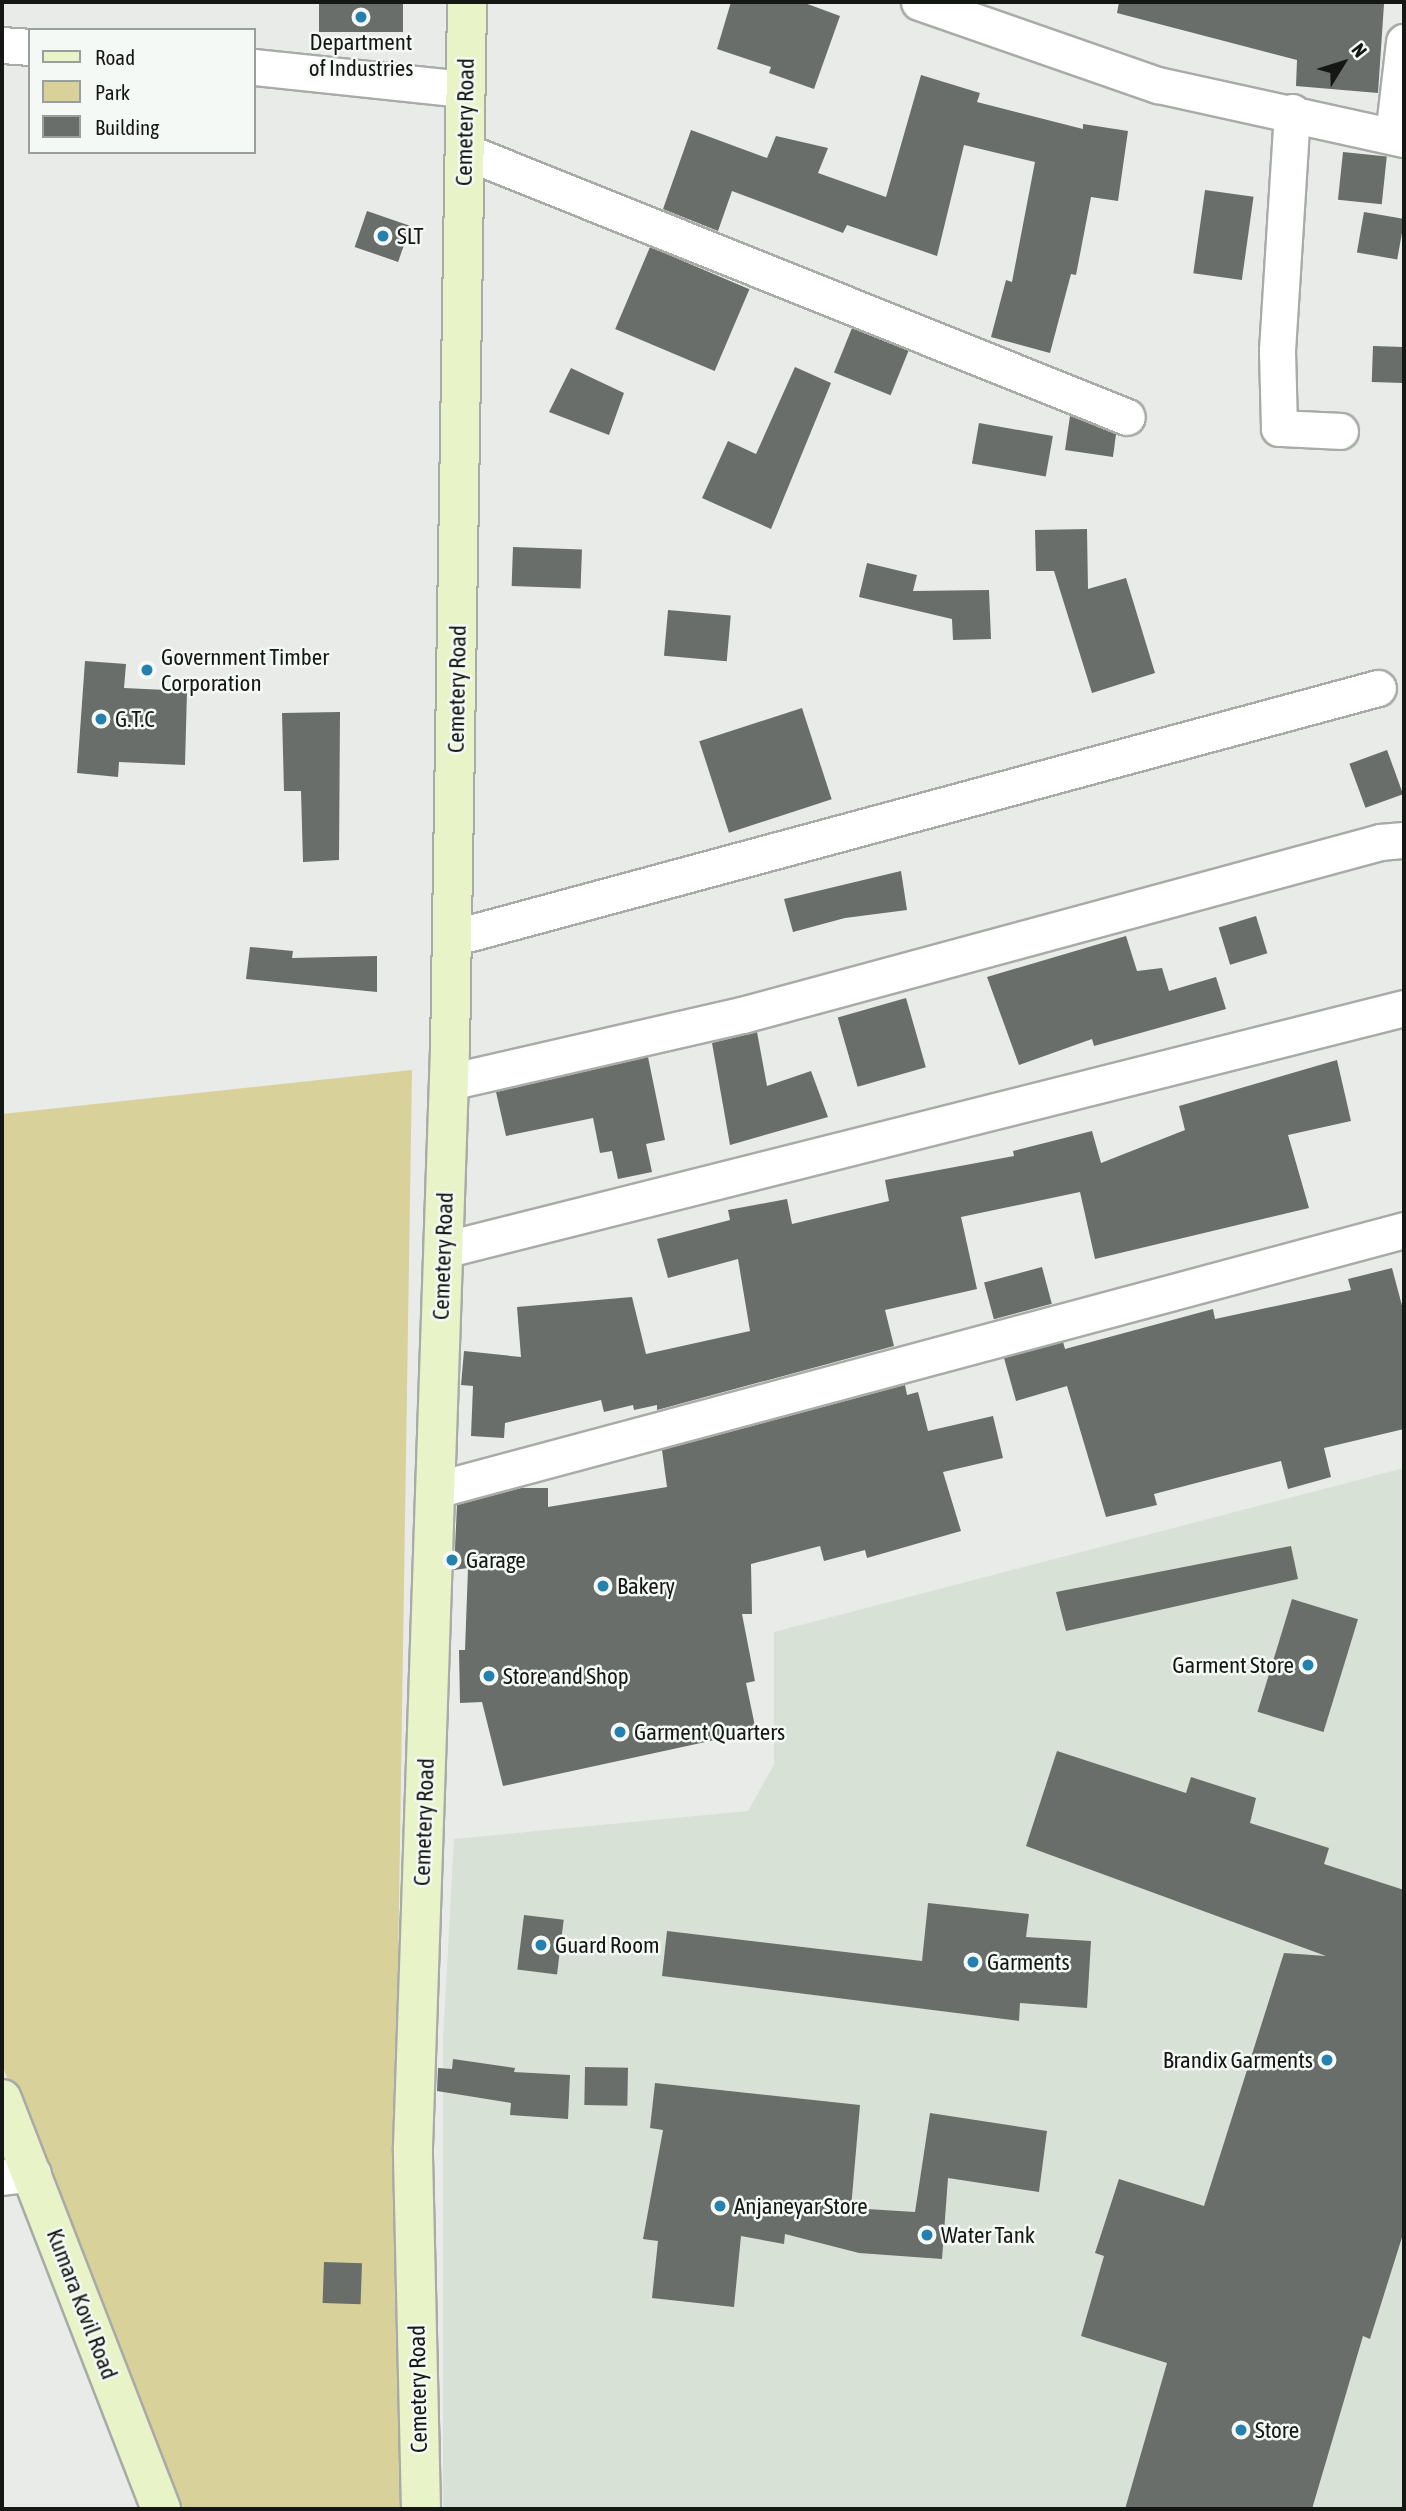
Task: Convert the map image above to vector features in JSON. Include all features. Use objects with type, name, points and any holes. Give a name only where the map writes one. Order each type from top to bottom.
[{"type":"main road","name":"Cemetery Road","points":[[421,2509],[413,2147],[449,1082],[467,2]]},
{"type":"main road","name":"Kumara Kovil Road","points":[[2,2099],[17,2175],[161,2509]]},
{"type":"street","points":[[919,2],[997,15],[1158,85],[1399,137],[1404,43]]},
{"type":"street","points":[[2,45],[28,47]]},
{"type":"street","points":[[256,67],[465,89]]},
{"type":"street","points":[[1292,112],[1277,351],[1279,428],[1340,431]]},
{"type":"street","points":[[464,151],[1127,417]]},
{"type":"street","points":[[452,938],[1378,688]]},
{"type":"street","points":[[449,1082],[768,1008],[1380,842],[1404,839]]},
{"type":"street","points":[[443,1250],[1404,1008]]},
{"type":"street","points":[[435,1490],[1404,1230]]},
{"type":"shaded area","points":[[1404,1468],[1402,2509],[443,2509],[443,2041],[454,1839],[748,1811],[774,1765],[774,1632]]},
{"type":"green space","points":[[412,1070],[397,2036],[405,2509],[181,2509],[2,2065],[2,1114]]},
{"type":"building","name":"Department of Industries","points":[[319,2],[403,2],[403,32],[319,32]]},
{"type":"building","points":[[731,2],[802,2],[840,16],[814,89],[769,73],[771,67],[717,49]]},
{"type":"building","points":[[1119,2],[1384,4],[1378,93],[1296,86],[1297,60],[1117,13]]},
{"type":"building","points":[[921,75],[980,93],[977,102],[1083,129],[1083,124],[1128,131],[1118,201],[1091,197],[1076,275],[1071,274],[1050,353],[991,337],[1006,280],[1012,282],[1035,162],[964,145],[937,256],[847,225],[843,233],[732,191],[718,231],[663,209],[691,130],[767,158],[776,136],[828,148],[818,173],[886,197]]},
{"type":"building","points":[[1343,152],[1387,157],[1382,204],[1338,200]]},
{"type":"building","points":[[1205,190],[1254,197],[1242,280],[1193,273]]},
{"type":"building","name":"SLT","points":[[367,211],[410,226],[398,262],[355,247]]},
{"type":"building","points":[[1364,212],[1404,219],[1397,259],[1357,252]]},
{"type":"building","points":[[650,247],[749,289],[715,371],[615,329]]},
{"type":"building","points":[[852,328],[909,351],[891,395],[834,373]]},
{"type":"building","points":[[1373,346],[1404,347],[1403,383],[1372,382]]},
{"type":"building","points":[[795,367],[831,383],[771,529],[702,498],[728,441],[756,454]]},
{"type":"building","points":[[571,368],[624,393],[609,435],[549,412]]},
{"type":"building","points":[[1070,416],[1116,434],[1113,457],[1065,450]]},
{"type":"building","points":[[979,423],[1053,436],[1046,476],[972,463]]},
{"type":"building","points":[[1087,529],[1088,589],[1126,578],[1155,673],[1092,693],[1054,571],[1036,571],[1035,530]]},
{"type":"building","points":[[513,547],[582,549],[581,588],[512,586]]},
{"type":"building","points":[[867,563],[917,575],[913,591],[989,590],[991,639],[953,640],[952,619],[859,597]]},
{"type":"building","points":[[668,610],[731,615],[727,661],[664,656]]},
{"type":"building","points":[[85,661],[126,664],[124,688],[187,691],[185,765],[119,762],[118,777],[77,773]]},
{"type":"building","points":[[802,708],[832,799],[729,833],[699,741]]},
{"type":"building","points":[[340,712],[339,860],[303,862],[301,791],[284,791],[282,713]]},
{"type":"building","points":[[1387,750],[1403,794],[1365,808],[1349,764]]},
{"type":"building","points":[[901,871],[907,910],[845,918],[793,932],[784,899]]},
{"type":"building","points":[[1256,916],[1267,953],[1230,965],[1219,927]]},
{"type":"building","points":[[1126,936],[1137,971],[1162,968],[1169,991],[1216,977],[1226,1009],[1094,1046],[1092,1039],[1019,1065],[987,977]]},
{"type":"building","points":[[250,947],[293,951],[292,958],[377,956],[377,992],[246,979]]},
{"type":"building","points":[[906,998],[926,1067],[858,1087],[838,1018]]},
{"type":"building","points":[[757,1032],[767,1086],[811,1071],[828,1117],[730,1145],[712,1043]]},
{"type":"building","points":[[648,1057],[665,1140],[646,1144],[652,1172],[618,1179],[612,1151],[600,1153],[593,1118],[506,1136],[496,1092]]},
{"type":"building","points":[[1337,1060],[1351,1121],[1288,1135],[1309,1208],[1095,1259],[1080,1192],[961,1217],[977,1289],[885,1310],[894,1346],[657,1410],[657,1405],[634,1410],[633,1405],[604,1412],[601,1400],[505,1423],[504,1438],[471,1436],[473,1386],[461,1385],[464,1351],[521,1357],[517,1307],[632,1297],[646,1354],[750,1331],[738,1259],[668,1278],[657,1239],[730,1220],[728,1210],[787,1199],[792,1224],[889,1201],[885,1180],[1014,1156],[1013,1151],[1092,1131],[1101,1163],[1185,1130],[1179,1106]]},
{"type":"building","points":[[1042,1267],[1052,1304],[994,1319],[984,1283]]},
{"type":"building","points":[[1392,1268],[1404,1313],[1404,1429],[1324,1448],[1331,1477],[1288,1489],[1281,1461],[1154,1494],[1157,1505],[1106,1517],[1067,1386],[1016,1401],[1004,1358],[1063,1342],[1065,1349],[1213,1309],[1215,1319],[1351,1290],[1348,1279]]},
{"type":"building","points":[[905,1385],[907,1395],[918,1392],[928,1431],[993,1416],[1003,1458],[943,1472],[961,1531],[867,1558],[865,1550],[824,1561],[820,1546],[751,1564],[752,1614],[742,1614],[755,1681],[746,1683],[756,1731],[503,1786],[482,1702],[460,1703],[459,1650],[465,1650],[468,1568],[454,1570],[457,1505],[521,1488],[548,1488],[548,1507],[667,1487],[662,1450]]},
{"type":"building","points":[[1291,1546],[1298,1579],[1066,1631],[1056,1592]]},
{"type":"building","name":"Garment Store","points":[[1292,1599],[1358,1619],[1323,1732],[1258,1712]]},
{"type":"building","name":"Brandix Garments","points":[[1057,1751],[1186,1793],[1191,1777],[1256,1798],[1250,1823],[1329,1848],[1324,1864],[1404,1890],[1404,2231],[1370,2339],[1363,2336],[1312,2509],[1125,2509],[1167,2363],[1081,2336],[1104,2256],[1095,2253],[1119,2179],[1204,2206],[1284,1953],[1326,1956],[1026,1846]]},
{"type":"building","points":[[928,1903],[1029,1914],[1026,1937],[1091,1941],[1087,2008],[1020,2003],[1019,2021],[662,1976],[667,1931],[922,1961]]},
{"type":"building","name":"Guard Room","points":[[524,1915],[564,1920],[557,1974],[517,1970]]},
{"type":"building","points":[[453,2059],[515,2068],[514,2072],[570,2075],[568,2119],[510,2115],[511,2103],[437,2091],[438,2068],[452,2069]]},
{"type":"building","points":[[585,2067],[628,2068],[627,2106],[584,2105]]},
{"type":"building","points":[[655,2083],[860,2105],[851,2208],[915,2212],[930,2113],[1047,2131],[1039,2192],[948,2178],[942,2259],[859,2253],[785,2234],[784,2244],[741,2236],[734,2307],[652,2298],[658,2241],[643,2239],[663,2130],[650,2128]]},
{"type":"building","points":[[324,2262],[362,2263],[361,2304],[323,2303]]},
{"type":"place","name":"Department of Industries","points":[[361,17]]},
{"type":"place","name":"SLT","points":[[383,236]]},
{"type":"place","name":"Government Timber Corporation","points":[[147,670]]},
{"type":"place","name":"G.T.C","points":[[101,719]]},
{"type":"place","name":"Garage","points":[[452,1560]]},
{"type":"place","name":"Bakery","points":[[603,1586]]},
{"type":"place","name":"Garment Store","points":[[1308,1665]]},
{"type":"place","name":"Store and Shop","points":[[489,1676]]},
{"type":"place","name":"Garment Quarters","points":[[620,1732]]},
{"type":"place","name":"Guard Room","points":[[541,1945]]},
{"type":"place","name":"Garments","points":[[973,1962]]},
{"type":"place","name":"Brandix Garments","points":[[1327,2060]]},
{"type":"place","name":"Anjaneyar Store","points":[[720,2206]]},
{"type":"place","name":"Water Tank","points":[[927,2235]]},
{"type":"place","name":"Store","points":[[1241,2430]]}]
